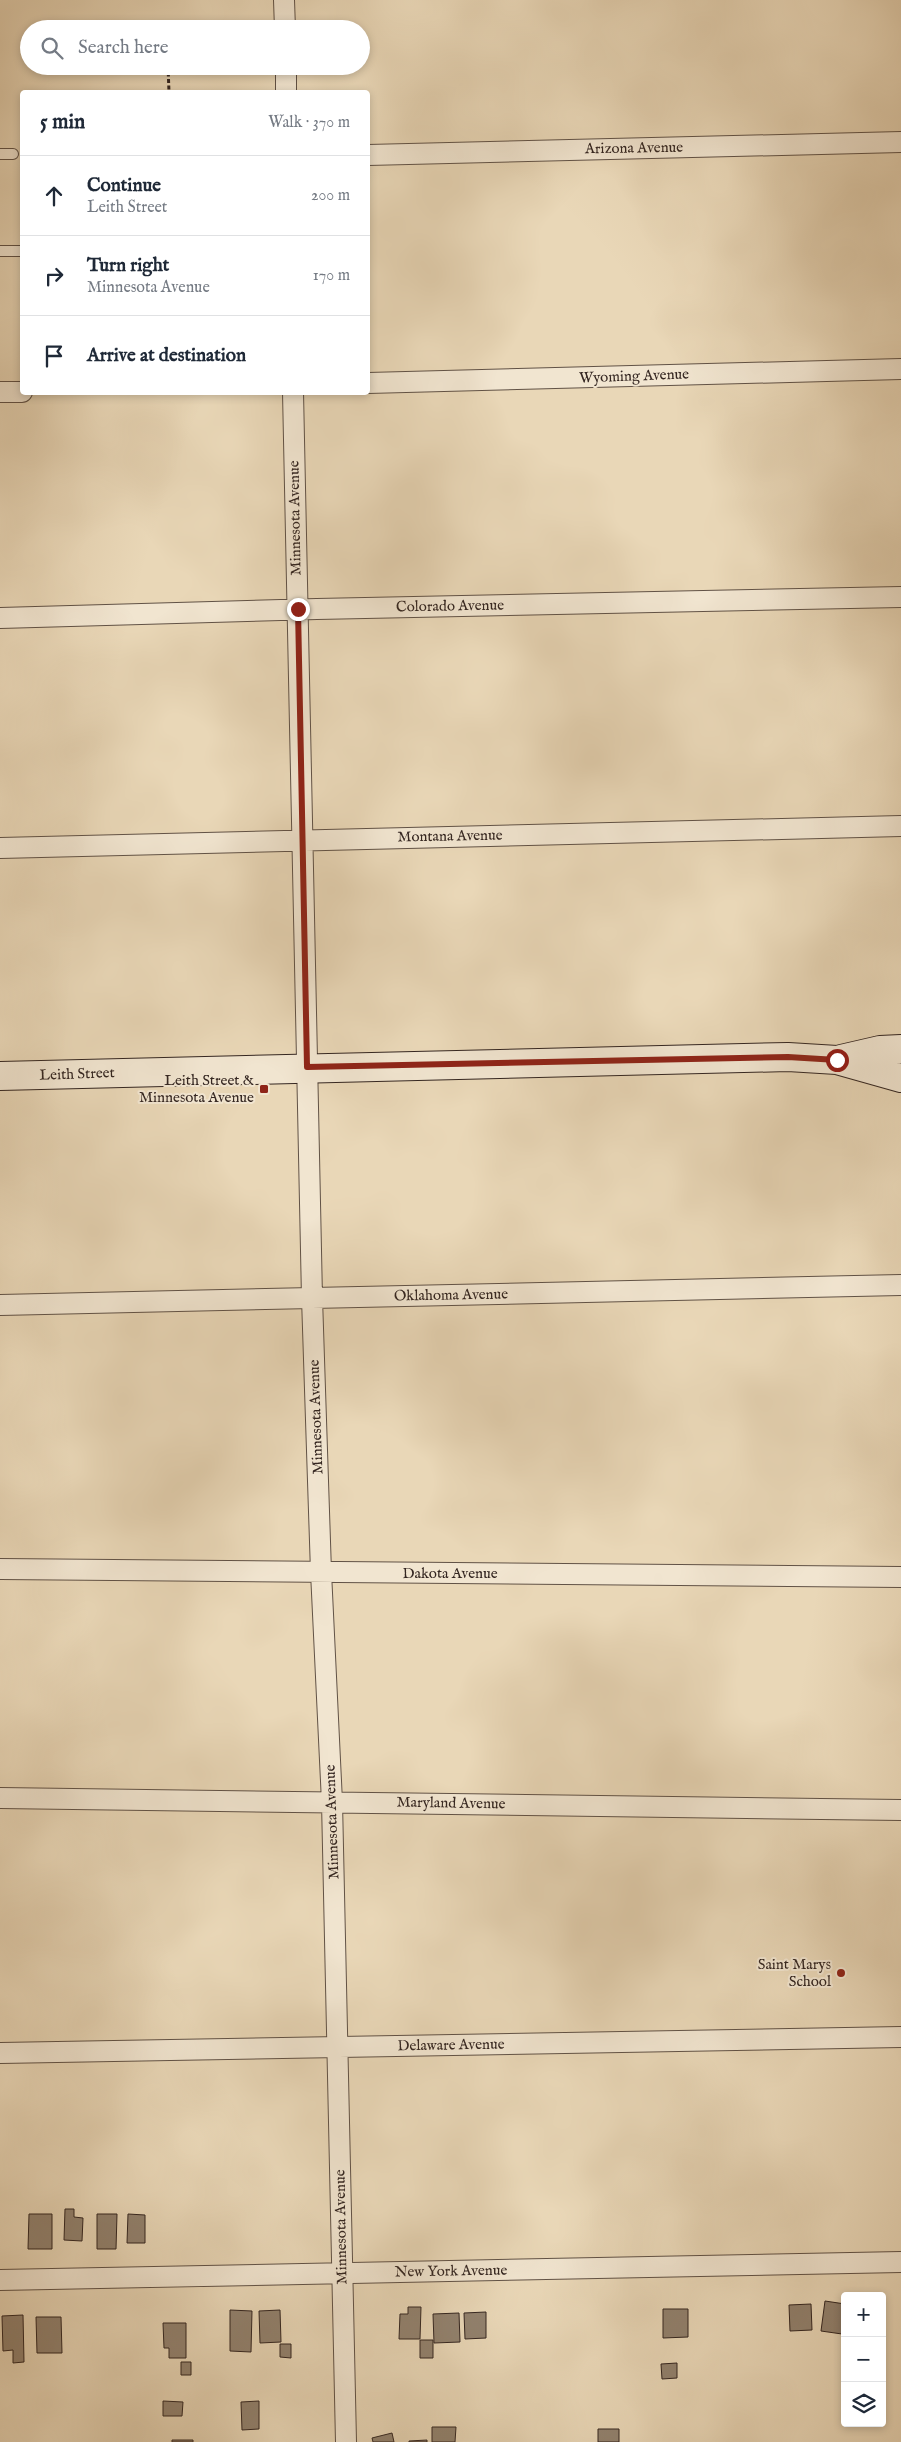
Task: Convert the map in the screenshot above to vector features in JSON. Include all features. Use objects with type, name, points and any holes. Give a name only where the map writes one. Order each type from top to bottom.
[{"type":"street","points":[[284,0],[285,20]]},
{"type":"street","points":[[286,75],[286,90]]},
{"type":"street","name":"Arizona Avenue","points":[[370,155],[901,142]]},
{"type":"street","name":"Wyoming Avenue","points":[[370,383],[901,369]]},
{"type":"street","points":[[0,392],[20,392]]},
{"type":"street","name":"Minnesota Avenue","points":[[292,395],[312,1298],[321,1572],[332,1802],[346,2442]]},
{"type":"street","name":"Colorado Avenue","points":[[0,618],[298,609],[901,596]]},
{"type":"street","name":"Montana Avenue","points":[[0,848],[901,826]]},
{"type":"street","points":[[837,1060],[880,1050],[901,1048]]},
{"type":"street","name":"Leith Street","points":[[0,1076],[307,1067],[788,1057],[837,1060],[901,1078]]},
{"type":"street","name":"Oklahoma Avenue","points":[[0,1305],[901,1285]]},
{"type":"street","name":"Dakota Avenue","points":[[0,1569],[901,1577]]},
{"type":"street","name":"Maryland Avenue","points":[[0,1798],[901,1810]]},
{"type":"street","name":"Delaware Avenue","points":[[0,2053],[901,2037]]},
{"type":"street","name":"New York Avenue","points":[[0,2280],[901,2262]]},
{"type":"lane","points":[[0,154],[13,154]]},
{"type":"lane","points":[[0,251],[20,251]]},
{"type":"path","points":[[168,75],[169,90]]},
{"type":"building","points":[[65,2209],[74,2209],[74,2217],[83,2218],[82,2241],[64,2240]]},
{"type":"building","points":[[29,2214],[52,2214],[52,2249],[28,2249]]},
{"type":"building","points":[[97,2214],[117,2214],[116,2249],[97,2249]]},
{"type":"building","points":[[128,2214],[145,2215],[145,2243],[127,2243]]},
{"type":"building","points":[[825,2301],[841,2303],[841,2334],[821,2331]]},
{"type":"building","points":[[811,2304],[812,2330],[790,2331],[789,2305]]},
{"type":"building","points":[[408,2307],[421,2307],[420,2339],[399,2339],[400,2314],[408,2314]]},
{"type":"building","points":[[663,2309],[688,2309],[688,2337],[663,2338]]},
{"type":"building","points":[[230,2310],[252,2311],[251,2352],[230,2351]]},
{"type":"building","points":[[280,2310],[281,2342],[260,2343],[259,2311]]},
{"type":"building","points":[[486,2312],[486,2338],[465,2339],[464,2313]]},
{"type":"building","points":[[459,2313],[460,2342],[434,2343],[433,2314]]},
{"type":"building","points":[[23,2315],[24,2362],[13,2363],[13,2350],[3,2351],[2,2316]]},
{"type":"building","points":[[36,2317],[61,2317],[62,2353],[37,2353]]},
{"type":"building","points":[[163,2323],[186,2323],[186,2358],[169,2358],[169,2348],[164,2348]]},
{"type":"building","points":[[420,2340],[433,2340],[433,2358],[420,2358]]},
{"type":"building","points":[[280,2344],[291,2344],[291,2358],[280,2357]]},
{"type":"building","points":[[181,2362],[191,2362],[191,2375],[181,2375]]},
{"type":"building","points":[[677,2363],[677,2378],[662,2379],[661,2364]]},
{"type":"building","points":[[163,2401],[183,2402],[182,2416],[163,2416]]},
{"type":"building","points":[[259,2401],[259,2429],[242,2430],[241,2402]]},
{"type":"building","points":[[432,2427],[456,2427],[455,2442],[432,2442]]},
{"type":"building","points":[[598,2429],[619,2429],[619,2442],[598,2442]]},
{"type":"building","points":[[392,2433],[394,2442],[373,2442],[372,2438]]},
{"type":"building","points":[[172,2440],[193,2440],[193,2442],[172,2442]]},
{"type":"building","points":[[427,2440],[427,2442],[409,2442],[409,2441]]},
{"type":"place","name":"Leith Street & Minnesota Avenue","points":[[264,1089]]},
{"type":"place","name":"Saint Marys School","points":[[841,1973]]},
{"type":"route","points":[[298,609],[307,1067],[788,1057],[837,1060]]}]
